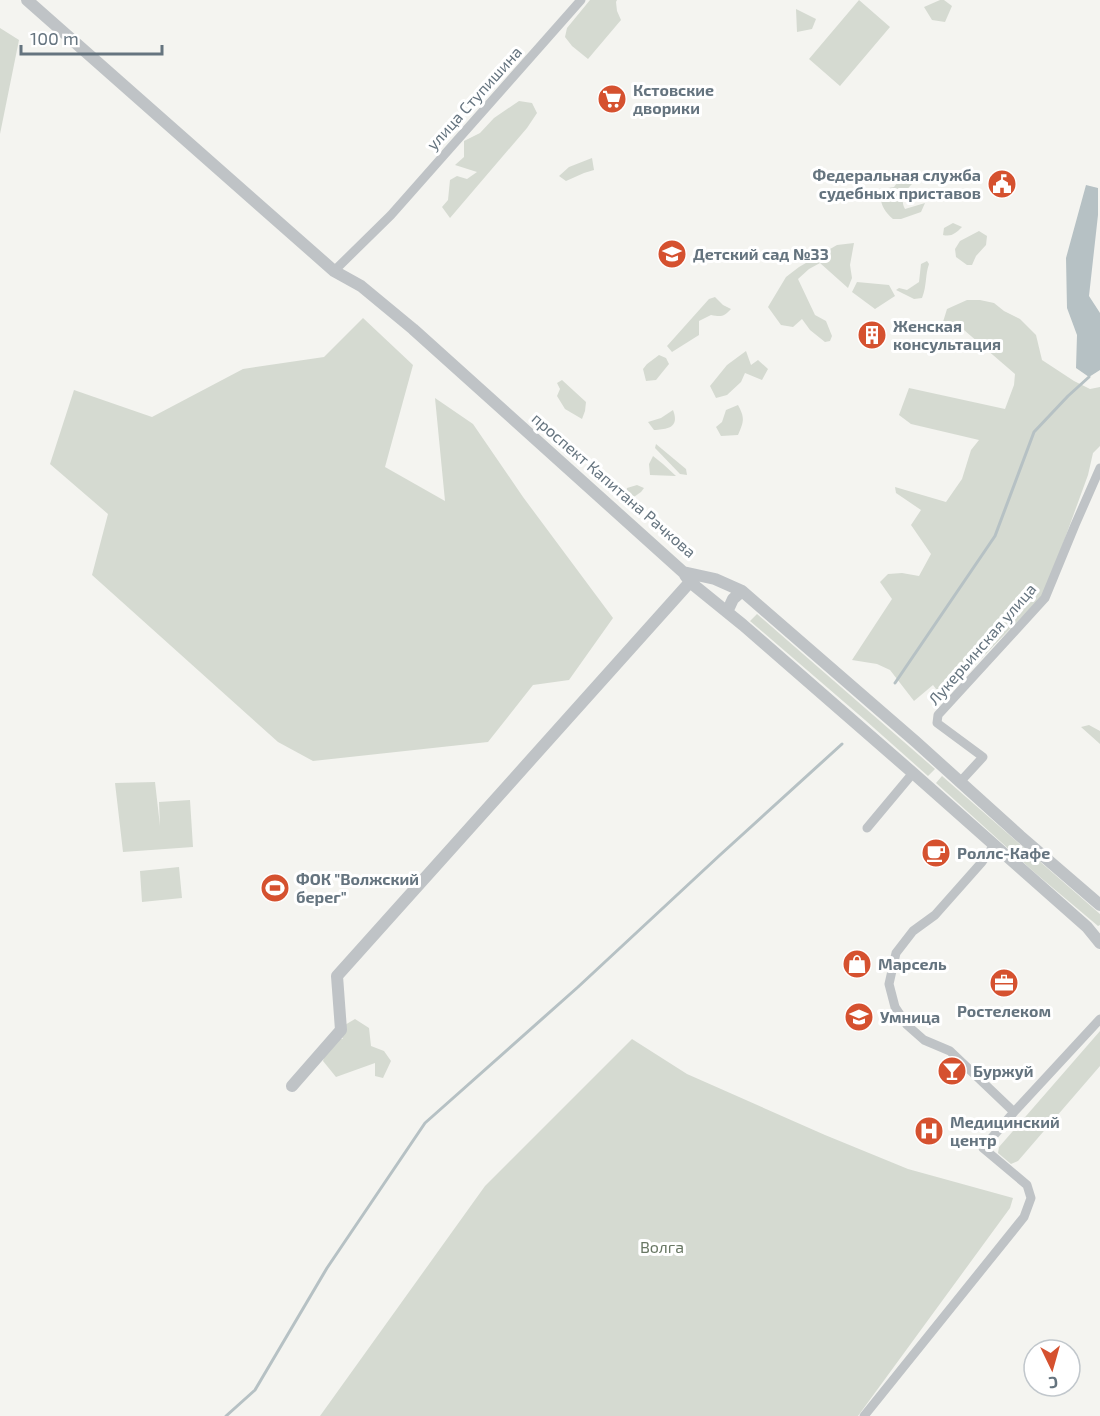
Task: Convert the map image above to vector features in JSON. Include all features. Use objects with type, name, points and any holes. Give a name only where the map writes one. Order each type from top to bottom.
[{"type":"street","name":"проспект Капитана Рачкова","points":[[27,0],[334,271],[362,286],[413,329],[686,577],[715,579],[742,591],[1100,905]]},
{"type":"street","name":"улица Ступишина","points":[[334,271],[391,215],[581,0]]},
{"type":"street","name":"Лукерьинская улица","points":[[960,782],[983,757],[937,723],[938,715],[1045,598],[1100,468]]},
{"type":"street","points":[[292,1086],[341,1030],[337,976],[686,577],[913,773],[1087,927],[1100,943]]},
{"type":"street","points":[[727,612],[733,599],[742,591]]},
{"type":"street","points":[[867,828],[913,773]]},
{"type":"street","points":[[994,845],[935,915],[912,931],[896,953],[889,984],[895,1007],[907,1025],[924,1040],[950,1051],[1014,1112]]},
{"type":"street","points":[[866,1415],[1024,1217],[1031,1198],[1027,1185],[983,1148],[1100,1019]]},
{"type":"green space","points":[[590,0],[617,0],[617,11],[621,20],[588,59],[565,37],[567,28]]},
{"type":"green space","points":[[859,0],[890,27],[840,86],[809,59]]},
{"type":"green space","points":[[940,0],[952,6],[945,22],[932,20],[924,7]]},
{"type":"green space","points":[[796,9],[816,19],[812,29],[797,32]]},
{"type":"green space","points":[[0,28],[19,40],[0,134]]},
{"type":"green space","points":[[519,101],[532,103],[537,113],[527,128],[450,218],[442,207],[448,200],[450,180],[457,176],[467,179],[477,172],[455,165],[464,157],[464,141],[480,133],[494,118]]},
{"type":"green space","points":[[592,158],[594,170],[566,181],[559,176],[569,167]]},
{"type":"green space","points":[[913,173],[918,178],[904,196],[905,209],[925,203],[921,212],[901,219],[893,219],[883,206],[882,189],[894,187],[902,176]]},
{"type":"green space","points":[[953,223],[962,227],[954,234],[943,235],[944,228]]},
{"type":"green space","points":[[979,231],[987,236],[986,245],[976,256],[972,265],[967,265],[956,257],[955,249],[960,241]]},
{"type":"green space","points":[[854,243],[850,265],[852,278],[848,288],[820,263],[798,279],[815,315],[826,321],[832,336],[830,341],[825,342],[810,330],[802,319],[793,327],[781,325],[768,307],[786,277],[837,245]]},
{"type":"green space","points":[[927,261],[929,264],[922,298],[914,299],[896,290],[899,288],[907,290],[919,282],[921,264]]},
{"type":"green space","points":[[857,282],[889,285],[895,296],[875,309],[852,292]]},
{"type":"green space","points":[[715,297],[731,309],[722,316],[711,315],[699,321],[699,335],[672,352],[667,346],[709,299]]},
{"type":"green space","points":[[967,300],[994,303],[1020,319],[1036,335],[1042,360],[1090,389],[1100,387],[1100,446],[1093,453],[1088,475],[1045,593],[943,698],[933,685],[914,701],[890,670],[877,664],[852,660],[892,599],[880,582],[888,574],[902,573],[919,576],[931,554],[911,525],[921,510],[896,493],[895,487],[946,502],[962,479],[971,450],[979,440],[911,424],[899,415],[909,388],[1005,409],[1014,385],[1015,374],[964,330],[943,322],[947,309]]},
{"type":"green space","points":[[363,318],[413,365],[385,467],[445,501],[435,398],[473,424],[523,497],[613,618],[569,680],[533,685],[488,742],[313,761],[278,742],[92,575],[108,514],[50,464],[74,390],[152,417],[243,369],[324,357]]},
{"type":"green space","points":[[746,351],[751,365],[758,360],[768,369],[762,380],[745,373],[741,382],[727,395],[716,398],[710,386],[727,365]]},
{"type":"green space","points":[[659,355],[666,358],[669,364],[656,380],[646,381],[643,369]]},
{"type":"green space","points":[[562,380],[586,402],[582,419],[565,409],[557,396],[560,389],[557,383]]},
{"type":"green space","points":[[738,405],[743,420],[738,435],[721,436],[716,427],[722,422],[726,410]]},
{"type":"green space","points":[[673,410],[675,421],[671,426],[654,430],[648,422],[661,418]]},
{"type":"green space","points":[[656,444],[686,469],[687,475],[680,474],[655,448]]},
{"type":"green space","points":[[653,456],[676,476],[650,475],[649,464]]},
{"type":"green space","points":[[637,485],[644,488],[641,492],[631,499],[626,497],[627,488]]},
{"type":"green space","points":[[757,614],[935,769],[928,776],[750,621]]},
{"type":"green space","points":[[1089,725],[1100,731],[1100,744],[1081,727]]},
{"type":"green space","points":[[942,776],[1100,914],[1100,925],[1098,926],[1034,872],[936,783]]},
{"type":"green space","points":[[155,782],[160,826],[159,802],[190,800],[193,847],[123,852],[115,783]]},
{"type":"green space","points":[[179,867],[182,898],[142,902],[140,871]]},
{"type":"green space","points":[[355,1019],[369,1028],[371,1046],[384,1051],[391,1061],[383,1078],[375,1076],[375,1063],[336,1077],[323,1061],[330,1037],[343,1039],[338,1029]]},
{"type":"green space","points":[[1100,1031],[1100,1066],[1018,1161],[1011,1164],[998,1153],[999,1147]]},
{"type":"green space","name":"Волга","points":[[632,1039],[687,1074],[825,1135],[908,1169],[1013,1198],[1010,1208],[858,1416],[320,1416],[485,1186]]},
{"type":"shaded area","points":[[1086,185],[1098,188],[1098,215],[1089,296],[1100,313],[1100,370],[1089,377],[1076,368],[1077,335],[1067,308],[1066,258]]},
{"type":"waterway","points":[[895,683],[995,536],[1034,432],[1089,377]]},
{"type":"waterway","points":[[226,1416],[255,1390],[327,1268],[425,1123],[578,987],[842,744]]},
{"type":"place","name":"Кстовские дворики","points":[[612,99]]},
{"type":"place","name":"Федеральная служба судебных приставов","points":[[1002,184]]},
{"type":"place","name":"Детский сад №33","points":[[672,254]]},
{"type":"place","name":"Женская консультация","points":[[872,335]]},
{"type":"place","name":"Роллс-Кафе","points":[[936,853]]},
{"type":"place","name":"ФОК \"Волжский берег\"","points":[[275,888]]},
{"type":"place","name":"Марсель","points":[[857,964]]},
{"type":"place","name":"Ростелеком","points":[[1004,983]]},
{"type":"place","name":"Умница","points":[[859,1017]]},
{"type":"place","name":"Буржуй","points":[[952,1071]]},
{"type":"place","name":"Медицинский центр","points":[[929,1131]]}]
